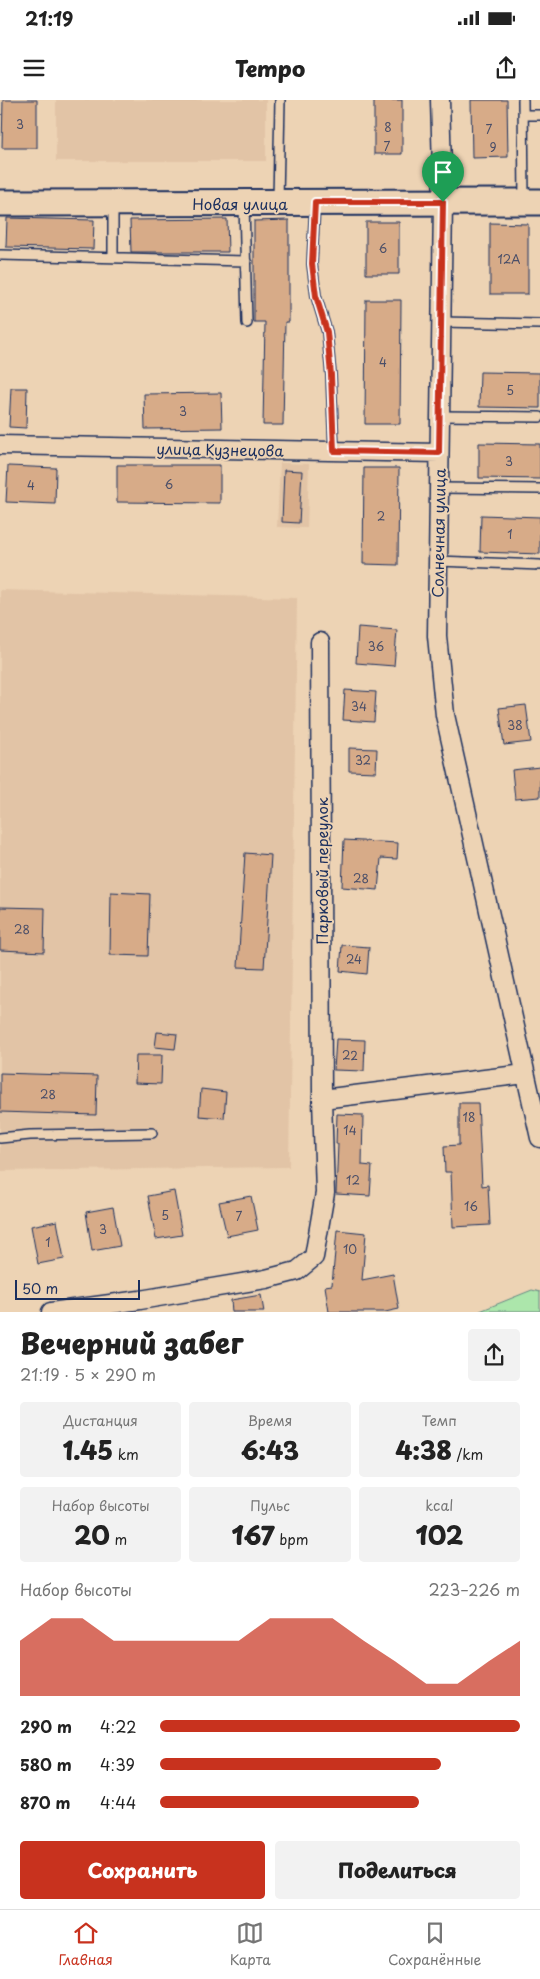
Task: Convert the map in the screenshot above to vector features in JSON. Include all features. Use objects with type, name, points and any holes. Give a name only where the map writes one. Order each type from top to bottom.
[{"type":"main road","name":"Новая улица","points":[[0,203],[532,202]]},
{"type":"street","name":"Солнечная улица","points":[[440,100],[443,202],[437,636],[445,715],[526,1074]]},
{"type":"street","name":"улица Кузнецова","points":[[0,444],[439,453]]},
{"type":"street","name":"Парковый переулок","points":[[52,1312],[266,1279],[296,1271],[314,1257],[325,1194],[322,1099],[320,642]]},
{"type":"street","points":[[322,1099],[526,1074],[540,1138]]},
{"type":"lane","points":[[278,202],[280,100]]},
{"type":"lane","points":[[523,100],[532,202]]},
{"type":"lane","points":[[523,115],[540,114]]},
{"type":"lane","points":[[315,202],[312,264],[316,296],[327,332],[334,451]]},
{"type":"lane","points":[[113,203],[114,257]]},
{"type":"lane","points":[[244,203],[247,323]]},
{"type":"lane","points":[[0,255],[246,261]]},
{"type":"lane","points":[[441,322],[540,324]]},
{"type":"lane","points":[[440,416],[540,417]]},
{"type":"lane","points":[[439,488],[540,489]]},
{"type":"lane","points":[[438,561],[540,565]]},
{"type":"lane","points":[[0,1138],[30,1135],[152,1133]]},
{"type":"shaded area","points":[[56,100],[266,100],[266,161],[56,161]]},
{"type":"shaded area","points":[[280,463],[309,464],[307,528],[277,527]]},
{"type":"shaded area","points":[[0,590],[297,598],[289,1167],[0,1171]]},
{"type":"green space","points":[[532,1290],[540,1292],[540,1311],[480,1311]]},
{"type":"building","points":[[3,100],[37,100],[37,148],[2,148]]},
{"type":"building","points":[[374,100],[402,100],[402,154],[374,154]]},
{"type":"building","points":[[471,100],[507,100],[508,157],[472,158]]},
{"type":"building","points":[[7,218],[94,220],[93,249],[6,247]]},
{"type":"building","points":[[227,219],[228,252],[131,252],[130,220]]},
{"type":"building","points":[[289,220],[289,322],[285,322],[283,425],[263,425],[265,322],[254,322],[254,221]]},
{"type":"building","points":[[366,222],[399,222],[399,274],[366,274]]},
{"type":"building","points":[[490,223],[528,224],[528,294],[490,294]]},
{"type":"building","points":[[366,300],[401,300],[400,424],[365,424]]},
{"type":"building","points":[[480,372],[540,373],[540,408],[479,407]]},
{"type":"building","points":[[11,388],[27,388],[26,428],[9,427]]},
{"type":"building","points":[[221,393],[222,428],[145,429],[144,394]]},
{"type":"building","points":[[479,443],[540,444],[540,479],[479,478]]},
{"type":"building","points":[[117,465],[220,465],[220,503],[117,502]]},
{"type":"building","points":[[8,466],[56,468],[55,504],[6,502]]},
{"type":"building","points":[[364,468],[399,468],[398,565],[363,564]]},
{"type":"building","points":[[284,470],[302,471],[299,523],[282,522]]},
{"type":"building","points":[[481,515],[540,517],[540,554],[480,552]]},
{"type":"building","points":[[358,627],[397,630],[394,666],[356,663]]},
{"type":"building","points":[[345,690],[376,692],[374,722],[343,720]]},
{"type":"building","points":[[526,705],[531,742],[504,745],[499,708]]},
{"type":"building","points":[[349,748],[377,749],[376,772],[349,771]]},
{"type":"building","points":[[540,767],[540,797],[515,799],[512,770]]},
{"type":"building","points":[[344,840],[398,843],[397,859],[381,858],[378,890],[342,887]]},
{"type":"building","points":[[245,853],[271,855],[264,968],[238,967]]},
{"type":"building","points":[[111,892],[150,894],[148,956],[110,955]]},
{"type":"building","points":[[0,907],[45,908],[44,952],[0,950]]},
{"type":"building","points":[[342,945],[369,947],[367,974],[340,971]]},
{"type":"building","points":[[157,1032],[177,1034],[175,1049],[155,1047]]},
{"type":"building","points":[[336,1039],[365,1040],[364,1071],[334,1070]]},
{"type":"building","points":[[136,1055],[162,1055],[161,1084],[135,1083]]},
{"type":"building","points":[[0,1073],[97,1076],[96,1115],[0,1112]]},
{"type":"building","points":[[201,1089],[226,1092],[224,1118],[199,1116]]},
{"type":"building","points":[[459,1103],[478,1103],[482,1186],[488,1185],[490,1225],[453,1227],[451,1172],[445,1172],[444,1146],[459,1145]]},
{"type":"building","points":[[337,1114],[363,1115],[362,1165],[372,1166],[370,1196],[336,1194]]},
{"type":"building","points":[[174,1191],[182,1235],[156,1239],[148,1196]]},
{"type":"building","points":[[251,1196],[258,1230],[227,1236],[219,1202]]},
{"type":"building","points":[[113,1207],[120,1246],[92,1251],[86,1212]]},
{"type":"building","points":[[57,1221],[64,1259],[38,1264],[31,1226]]},
{"type":"building","points":[[337,1230],[366,1233],[362,1280],[393,1274],[399,1309],[385,1312],[329,1312],[325,1286],[332,1285]]},
{"type":"building","points":[[261,1295],[264,1312],[232,1312],[231,1300]]},
{"type":"route","points":[[315,202],[443,202],[439,453],[334,451],[327,332],[316,296],[312,264],[315,202]]}]
